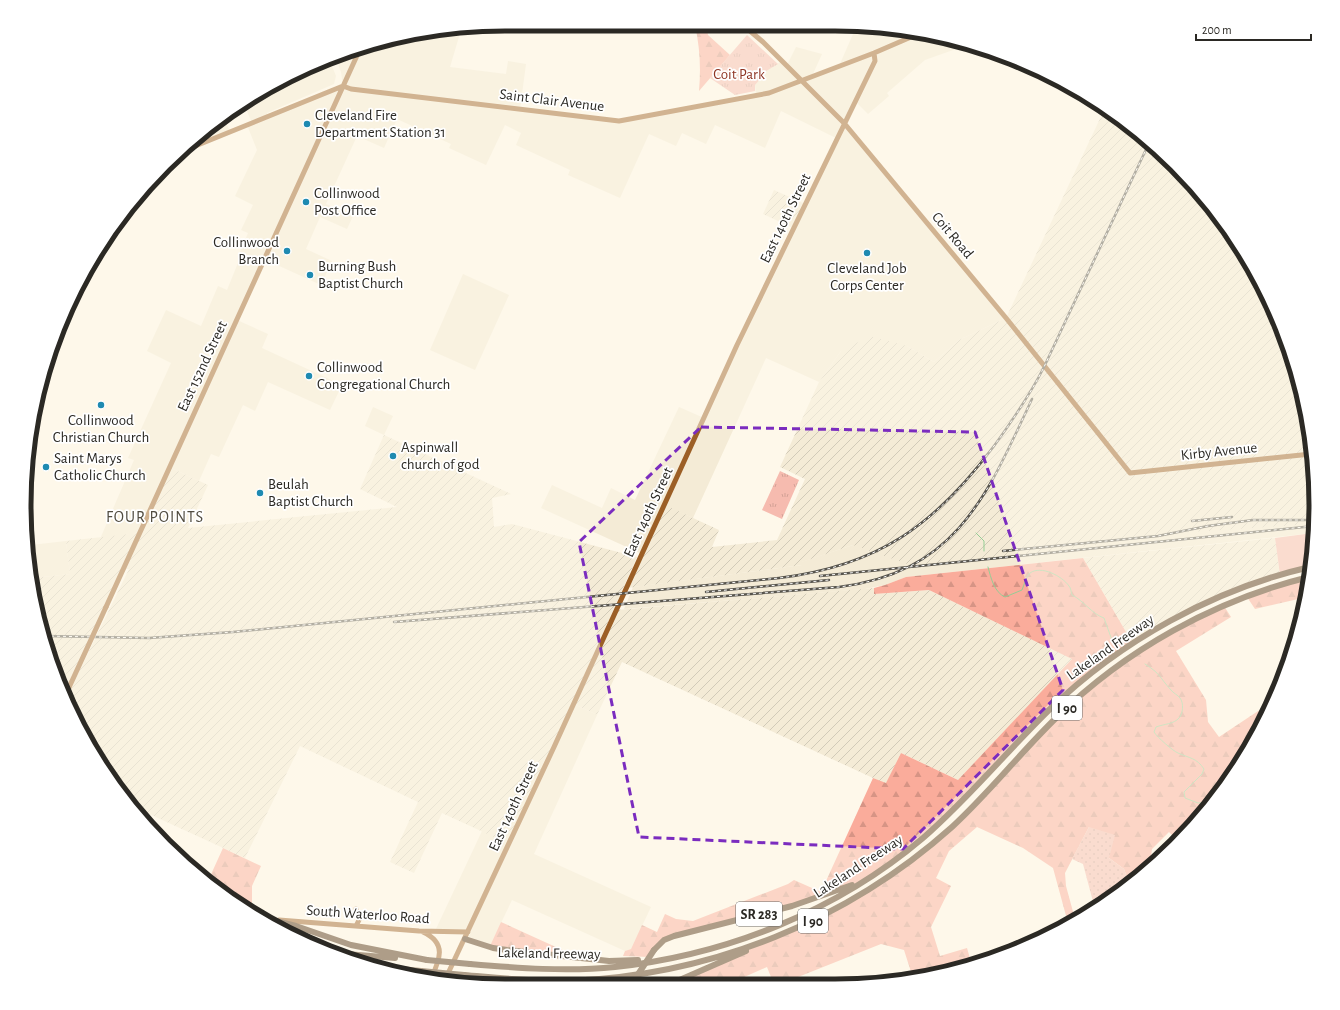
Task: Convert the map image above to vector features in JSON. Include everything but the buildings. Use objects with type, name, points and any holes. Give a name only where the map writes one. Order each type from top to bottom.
[{"type":"highway","name":"Lakeland Freeway","points":[[355,955],[531,969],[613,967],[662,960],[721,946],[773,928],[813,910],[867,879],[897,858],[942,821],[1050,709],[1111,659],[1181,615],[1216,598],[1257,582],[1305,568]]},
{"type":"highway","name":"Lakeland Freeway","points":[[596,979],[624,977],[672,969],[762,943],[818,919],[848,902],[910,862],[975,804],[1058,715],[1084,692],[1142,650],[1189,622],[1222,607],[1266,590],[1303,579]]},
{"type":"highway","name":"SR 283","points":[[635,979],[654,950],[664,940],[674,936],[813,900],[867,879]]},
{"type":"highway","points":[[282,922],[351,945],[426,960]]},
{"type":"highway","points":[[465,939],[493,948],[530,953],[609,961],[662,960]]},
{"type":"highway","name":"SR 283","points":[[682,979],[730,959],[762,943]]},
{"type":"highway","name":"Lakeland Freeway","points":[[416,971],[533,979]]},
{"type":"street","name":"Coit Road","points":[[750,31],[844,123],[1006,318],[1130,473]]},
{"type":"street","name":"Saint Clair Avenue","points":[[196,146],[343,86],[619,121],[769,93],[874,53],[910,37]]},
{"type":"street","name":"East 140th Street","points":[[447,975],[737,345],[875,61],[874,53]]},
{"type":"street","name":"East 152nd Street","points":[[68,689],[357,55]]},
{"type":"street","name":"Kirby Avenue","points":[[1130,473],[1306,455]]},
{"type":"street","points":[[356,909],[360,920],[356,926]]},
{"type":"street","name":"South Waterloo Road","points":[[277,920],[468,932]]},
{"type":"street","points":[[418,930],[432,936],[437,941],[439,955],[432,973]]},
{"type":"highlighted area","points":[[701,427],[975,432],[1063,690],[903,849],[639,837],[579,542]]},
{"type":"shaded area","points":[[854,32],[897,35],[960,48],[925,60],[887,93],[889,96],[868,114],[855,101],[844,123],[1006,318],[959,340],[934,362],[907,346],[841,351],[819,382],[766,358],[693,518],[665,506],[642,554],[541,508],[552,485],[602,508],[611,488],[635,500],[679,407],[704,418],[836,138],[781,111],[765,148],[715,125],[706,144],[682,133],[676,146],[649,134],[620,198],[568,175],[570,170],[516,145],[521,133],[505,125],[486,165],[449,148],[451,144],[397,119],[384,148],[357,136],[326,204],[353,216],[347,229],[320,217],[306,249],[332,261],[321,285],[264,259],[237,320],[268,334],[262,348],[342,385],[330,410],[268,382],[255,411],[243,405],[219,457],[211,454],[199,481],[169,467],[139,533],[100,539],[134,460],[128,458],[171,363],[147,351],[166,310],[201,326],[218,286],[227,290],[240,258],[238,257],[248,233],[241,230],[253,205],[235,196],[257,150],[247,125],[252,123],[246,109],[295,80],[331,64],[336,76],[334,84],[267,113],[268,117],[343,86],[341,72],[337,62],[382,47],[413,40],[460,33],[450,67],[506,74],[508,61],[526,64],[520,109],[619,121],[756,95],[755,85],[760,74],[782,61],[787,65],[796,47],[822,54],[812,76],[839,66]]},
{"type":"shaded area","points":[[1102,114],[1124,129],[1148,149],[1191,192],[1211,216],[1229,242],[1260,295],[1284,353],[1293,382],[1300,413],[1308,474],[1308,524],[1175,533],[1013,557],[916,567],[853,545],[802,562],[802,565],[627,588],[665,505],[719,530],[712,547],[777,540],[805,479],[780,467],[819,382],[841,351],[870,336],[907,346],[934,362],[959,340],[1006,318]]},
{"type":"shaded area","points":[[226,122],[231,133],[197,146],[216,129]]},
{"type":"shaded area","points":[[774,190],[805,204],[793,228],[763,214]]},
{"type":"shaded area","points":[[463,274],[509,295],[475,370],[430,350]]},
{"type":"shaded area","points":[[373,407],[393,416],[384,435],[365,426]]},
{"type":"shaded area","points":[[384,435],[511,494],[492,498],[494,527],[512,524],[637,557],[509,844],[442,813],[414,873],[390,862],[418,802],[300,746],[245,858],[143,811],[111,768],[80,715],[69,691],[129,569],[123,569],[68,689],[47,628],[37,578],[70,574],[66,541],[139,533],[169,467],[208,485],[188,528],[397,507],[360,489]]},
{"type":"shaded area","points":[[1309,516],[1308,534],[906,577],[885,585],[865,589],[624,609],[633,587],[802,565],[801,562],[853,545]]},
{"type":"shaded area","points":[[32,534],[35,535],[33,541]]},
{"type":"shaded area","points":[[1275,538],[1280,575],[1216,598],[1133,644],[1083,558]]},
{"type":"shaded area","points":[[66,541],[70,574],[37,578],[33,545]]},
{"type":"shaded area","points":[[874,588],[874,594],[929,590],[1073,659],[958,780],[901,753],[886,784],[622,662],[597,715],[574,704],[617,610]]},
{"type":"shaded area","points":[[574,704],[597,715],[534,854],[651,907],[631,949],[625,951],[512,900],[490,946],[465,939],[467,933],[435,931],[482,831]]},
{"type":"green space","points":[[696,31],[707,31],[708,35],[730,55],[699,91],[700,58]]},
{"type":"green space","name":"Coit Park","points":[[747,35],[778,64],[761,74],[762,77],[755,85],[755,91],[735,95],[710,78]]},
{"type":"green space","points":[[780,471],[799,480],[782,519],[762,510]]},
{"type":"green space","points":[[1308,534],[1305,568],[1280,575],[1275,538]]},
{"type":"green space","points":[[1083,558],[1133,644],[1069,692],[942,821],[867,879],[813,900],[664,940],[649,957],[623,956],[625,951],[631,949],[642,925],[657,932],[665,914],[676,919],[693,921],[788,884],[794,880],[821,892],[873,778],[886,783],[901,753],[958,780],[1072,659],[929,590],[874,594],[874,588],[906,577]]},
{"type":"green space","points":[[1303,579],[1300,599],[1255,609],[1247,597]]},
{"type":"green space","points":[[1224,606],[1231,617],[1176,651],[1206,700],[1208,722],[1219,737],[1263,707],[1245,742],[1211,794],[1173,836],[1169,832],[1152,849],[1151,858],[1127,878],[1124,869],[1109,858],[1089,827],[1065,873],[1066,886],[1074,914],[1067,918],[1053,868],[1023,848],[977,827],[949,851],[936,878],[951,886],[931,927],[940,956],[967,948],[970,959],[911,973],[904,950],[881,944],[793,979],[772,979],[767,967],[740,979],[682,979],[730,959],[848,902],[938,839],[1058,715],[1142,650]]},
{"type":"green space","points":[[1089,827],[1115,835],[1109,858],[1124,869],[1127,878],[1093,902],[1083,864],[1072,859]]},
{"type":"green space","points":[[223,848],[261,866],[252,886],[252,905],[210,876]]},
{"type":"green space","points":[[501,922],[569,953],[568,957],[490,946]]},
{"type":"waterway","points":[[976,533],[984,541],[984,551]]},
{"type":"waterway","points":[[988,567],[998,592],[1005,597],[1022,590],[1030,573],[1040,570],[1056,575],[1066,582],[1071,589],[1072,595],[1096,614],[1104,618],[1113,643],[1117,644]]},
{"type":"waterway","points":[[1145,664],[1157,673],[1181,700],[1181,714],[1177,720],[1172,723],[1156,727],[1154,732],[1173,750],[1196,760],[1204,769],[1202,774],[1184,792],[1185,798],[1198,803],[1204,803]]},
{"type":"railway","points":[[50,636],[149,638],[233,632],[779,578],[814,572],[846,563],[875,552],[902,537],[926,519],[949,498],[972,474],[1014,417],[1033,388],[1044,367],[1147,148]]},
{"type":"railway","points":[[394,622],[839,587],[879,579],[913,565],[940,546],[963,523],[982,497],[999,467],[1032,399]]},
{"type":"railway","points":[[1192,521],[1232,517]]},
{"type":"railway","points":[[1003,551],[1158,536],[1208,526],[1253,520],[1309,520]]},
{"type":"railway","points":[[820,576],[1308,527]]},
{"type":"railway","points":[[706,592],[829,580]]},
{"type":"place","name":"Cleveland Fire Department Station 31","points":[[307,124]]},
{"type":"place","name":"Collinwood Post Office","points":[[306,202]]},
{"type":"place","name":"Collinwood Branch","points":[[287,251]]},
{"type":"place","name":"Cleveland Job Corps Center","points":[[867,253]]},
{"type":"place","name":"Burning Bush Baptist Church","points":[[310,275]]},
{"type":"place","name":"Collinwood Congregational Church","points":[[309,376]]},
{"type":"place","name":"Collinwood Christian Church","points":[[101,405]]},
{"type":"place","name":"Aspinwall church of god","points":[[393,456]]},
{"type":"place","name":"Saint Marys Catholic Church","points":[[46,467]]},
{"type":"place","name":"Beulah Baptist Church","points":[[260,493]]},
{"type":"district","name":"FOUR POINTS","points":[[155,516]]}]
